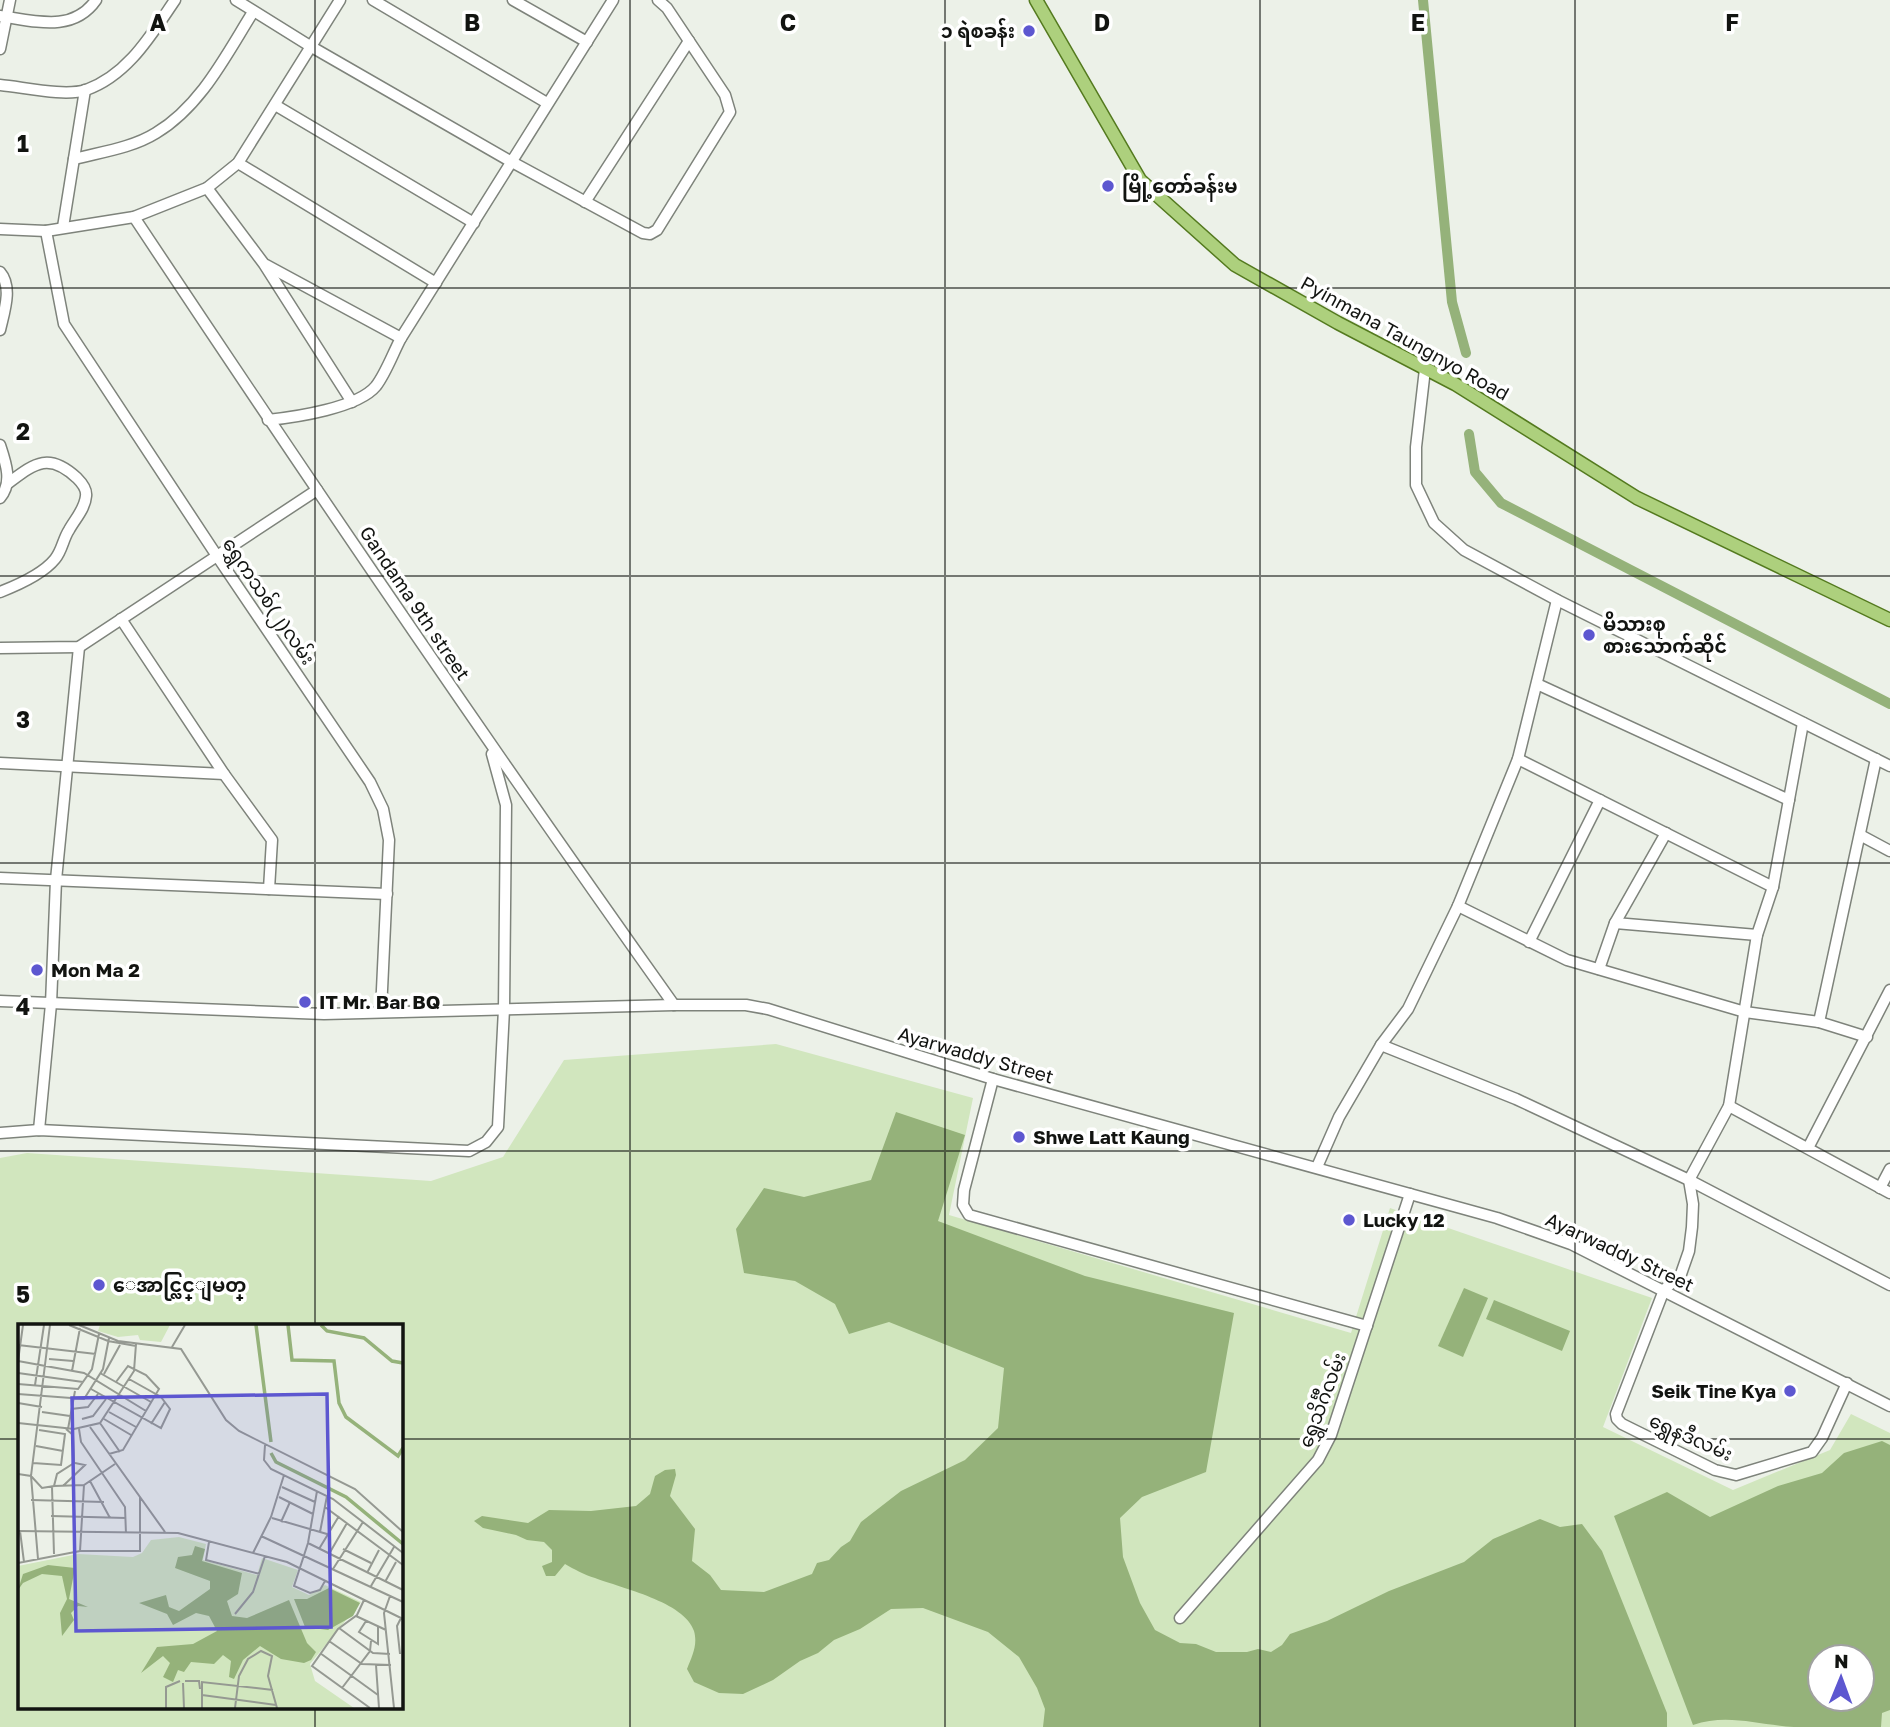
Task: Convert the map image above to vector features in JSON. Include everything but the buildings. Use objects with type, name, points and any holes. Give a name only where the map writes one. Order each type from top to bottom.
[{"type":"main road","name":"Pyinmana Taungnyo Road","points":[[1036,0],[1140,180],[1235,265],[1455,384],[1637,498],[1890,620]]},
{"type":"street","points":[[0,49],[3,17],[10,0]]},
{"type":"street","points":[[3,17],[60,23],[72,21],[88,11],[96,0]]},
{"type":"street","points":[[0,85],[64,92],[85,90],[120,71],[142,48],[175,0]]},
{"type":"street","points":[[236,0],[510,162],[643,233],[650,234],[657,230],[730,111],[725,95],[659,0]]},
{"type":"street","points":[[0,229],[46,231],[134,217],[207,188],[238,163],[340,0]]},
{"type":"street","points":[[373,0],[547,103]]},
{"type":"street","points":[[513,0],[587,42]]},
{"type":"street","points":[[268,420],[303,417],[352,402],[375,387],[401,338],[613,0]]},
{"type":"street","points":[[74,159],[129,145],[156,133],[193,103],[253,12]]},
{"type":"street","points":[[584,202],[689,41]]},
{"type":"street","points":[[63,228],[85,90]]},
{"type":"street","points":[[275,105],[474,223]]},
{"type":"street","points":[[238,163],[436,283]]},
{"type":"street","points":[[207,188],[264,264],[352,402]]},
{"type":"street","name":"Gandama 9th street","points":[[134,217],[268,420],[489,744],[674,1004]]},
{"type":"street","name":"ရွှေကသစ်(၂)လမ်း","points":[[46,231],[64,324],[370,782],[383,810],[389,839],[381,1011]]},
{"type":"street","points":[[264,264],[401,338]]},
{"type":"street","points":[[0,272],[4,276],[7,291],[0,330]]},
{"type":"street","points":[[1425,369],[1416,447],[1416,485],[1434,523],[1464,550],[1557,600],[1890,766]]},
{"type":"street","points":[[0,445],[9,479],[5,493],[0,498]]},
{"type":"street","points":[[0,592],[38,573],[55,559],[86,499],[82,484],[63,466],[49,461],[32,466],[7,484]]},
{"type":"street","points":[[0,648],[79,648],[317,490]]},
{"type":"street","points":[[1317,1167],[1339,1117],[1381,1045],[1408,1009],[1458,906],[1518,759],[1557,600]]},
{"type":"street","points":[[121,619],[224,774],[272,840],[269,889]]},
{"type":"street","points":[[39,1130],[51,1004],[56,880],[79,648]]},
{"type":"street","points":[[1537,684],[1789,800]]},
{"type":"street","points":[[1664,1290],[1681,1275],[1689,1251],[1693,1204],[1689,1180],[1729,1105],[1757,934],[1773,887],[1803,723]]},
{"type":"street","points":[[0,1133],[39,1130],[469,1151],[486,1142],[498,1127],[504,1009],[506,805],[489,744]]},
{"type":"street","points":[[1518,759],[1773,887]]},
{"type":"street","points":[[1819,1022],[1876,759]]},
{"type":"street","points":[[0,763],[224,774]]},
{"type":"street","points":[[1529,942],[1600,800]]},
{"type":"street","points":[[1598,969],[1615,923],[1666,833]]},
{"type":"street","points":[[1860,835],[1890,851]]},
{"type":"street","points":[[0,878],[387,894]]},
{"type":"street","points":[[1458,906],[1567,960],[1745,1012],[1819,1022],[1867,1037]]},
{"type":"street","points":[[1615,923],[1757,934]]},
{"type":"street","points":[[1808,1148],[1890,990]]},
{"type":"street","name":"Ayarwaddy Street","points":[[0,1001],[324,1014],[674,1004],[746,1005],[768,1009],[993,1079],[1497,1218],[1571,1244],[1890,1406]]},
{"type":"street","points":[[1381,1045],[1516,1099],[1689,1180],[1890,1285]]},
{"type":"street","points":[[993,1079],[964,1190],[963,1205],[969,1215],[1367,1326]]},
{"type":"street","points":[[1729,1105],[1885,1191],[1890,1169]]},
{"type":"street","name":"ရွှေသိင်္ဂီလမ်း","points":[[1180,1618],[1318,1460],[1331,1436],[1410,1194]]},
{"type":"street","name":"ရွှေနဒီလမ်း","points":[[1664,1290],[1616,1414],[1616,1419],[1622,1424],[1715,1470],[1736,1475],[1812,1452],[1822,1438],[1847,1383]]},
{"type":"shaded area","points":[[776,1044],[973,1098],[949,1215],[1351,1333],[1390,1208],[1652,1298],[1603,1427],[1733,1490],[1830,1450],[1851,1414],[1890,1433],[1890,1727],[0,1727],[0,1158],[27,1153],[431,1181],[503,1157],[564,1060]]},
{"type":"shaded area","points":[[896,1112],[965,1135],[938,1221],[1085,1276],[1234,1313],[1206,1472],[1142,1497],[1120,1518],[1123,1557],[1140,1603],[1155,1630],[1180,1643],[1196,1644],[1216,1652],[1247,1652],[1258,1649],[1271,1652],[1282,1645],[1290,1634],[1327,1621],[1389,1591],[1464,1562],[1493,1539],[1540,1519],[1560,1527],[1582,1524],[1602,1551],[1667,1713],[1667,1727],[1043,1727],[1045,1709],[1037,1688],[1019,1657],[988,1632],[923,1608],[891,1609],[860,1629],[834,1640],[773,1680],[743,1694],[719,1693],[694,1682],[687,1669],[694,1650],[695,1636],[688,1621],[678,1612],[651,1597],[587,1575],[565,1564],[555,1576],[546,1576],[542,1566],[552,1562],[552,1550],[544,1542],[483,1528],[474,1521],[482,1516],[528,1523],[549,1510],[591,1511],[636,1506],[650,1494],[655,1476],[665,1470],[675,1469],[670,1496],[695,1529],[692,1561],[710,1575],[721,1590],[764,1592],[812,1574],[817,1563],[829,1560],[850,1541],[861,1522],[901,1491],[965,1460],[998,1428],[1004,1368],[889,1322],[849,1334],[835,1304],[795,1281],[744,1273],[736,1229],[764,1188],[804,1197],[871,1180]]},
{"type":"shaded area","points":[[1464,1288],[1488,1298],[1463,1357],[1438,1346]]},
{"type":"shaded area","points":[[1494,1300],[1570,1331],[1562,1351],[1486,1319]]},
{"type":"shaded area","points":[[1882,1441],[1890,1445],[1890,1710],[1882,1713],[1881,1727],[1794,1727],[1731,1720],[1693,1725],[1614,1516],[1667,1492],[1710,1517],[1778,1486],[1822,1473],[1844,1453]]},
{"type":"waterway","points":[[1423,0],[1452,302],[1466,353]]},
{"type":"waterway","points":[[1469,434],[1475,472],[1501,503],[1890,704]]},
{"type":"place","name":"၁ ရဲစခန်း","points":[[1029,31]]},
{"type":"place","name":"မြို့တော်ခန်းမ","points":[[1108,186]]},
{"type":"place","name":"မိသားစု စားသောက်ဆိုင်","points":[[1589,635]]},
{"type":"place","name":"Mon Ma 2","points":[[37,970]]},
{"type":"place","name":"IT Mr. Bar BQ","points":[[305,1002]]},
{"type":"place","name":"Shwe Latt Kaung","points":[[1019,1137]]},
{"type":"place","name":"Lucky 12","points":[[1349,1220]]},
{"type":"place","name":"ေအာင္လြင္ျမတ္","points":[[99,1285]]},
{"type":"place","name":"Seik Tine Kya","points":[[1790,1391]]}]
